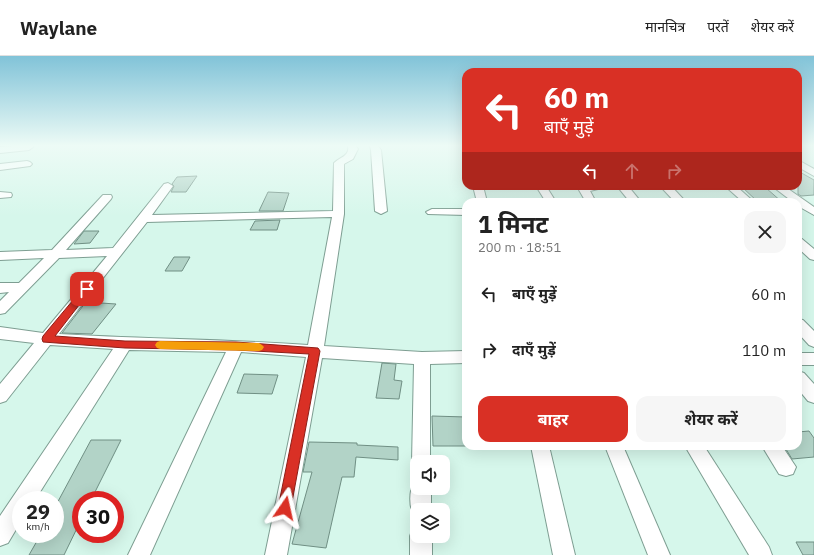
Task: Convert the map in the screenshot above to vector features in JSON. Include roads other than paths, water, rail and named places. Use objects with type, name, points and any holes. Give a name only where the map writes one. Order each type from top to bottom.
[{"type":"street","points":[[276,555],[315,351],[338,214],[339,169]]},
{"type":"street","points":[[370,169],[381,211]]},
{"type":"street","points":[[0,396],[144,219],[168,186]]},
{"type":"street","points":[[626,190],[632,198]]},
{"type":"street","points":[[669,190],[677,198]]},
{"type":"street","points":[[735,190],[744,198]]},
{"type":"street","points":[[783,190],[794,198]]},
{"type":"street","points":[[0,309],[56,254],[107,197]]},
{"type":"street","points":[[802,204],[814,212]]},
{"type":"street","points":[[432,212],[462,212]]},
{"type":"street","points":[[144,219],[338,214]]},
{"type":"street","points":[[802,246],[814,256]]},
{"type":"street","points":[[0,256],[117,252]]},
{"type":"street","points":[[0,288],[23,287]]},
{"type":"street","points":[[802,328],[814,341]]},
{"type":"street","points":[[0,333],[47,339],[125,344],[236,346],[422,358],[462,357]]},
{"type":"street","points":[[29,491],[125,344]]},
{"type":"street","points":[[139,555],[236,346]]},
{"type":"street","points":[[421,455],[422,358]]},
{"type":"street","points":[[802,359],[814,359]]},
{"type":"street","points":[[802,382],[814,396]]},
{"type":"street","points":[[541,450],[564,555]]},
{"type":"street","points":[[616,450],[659,555]]},
{"type":"street","points":[[696,450],[761,555]]},
{"type":"street","points":[[774,450],[786,467]]},
{"type":"street","points":[[0,535],[12,517]]},
{"type":"street","points":[[421,543],[421,555]]}]
